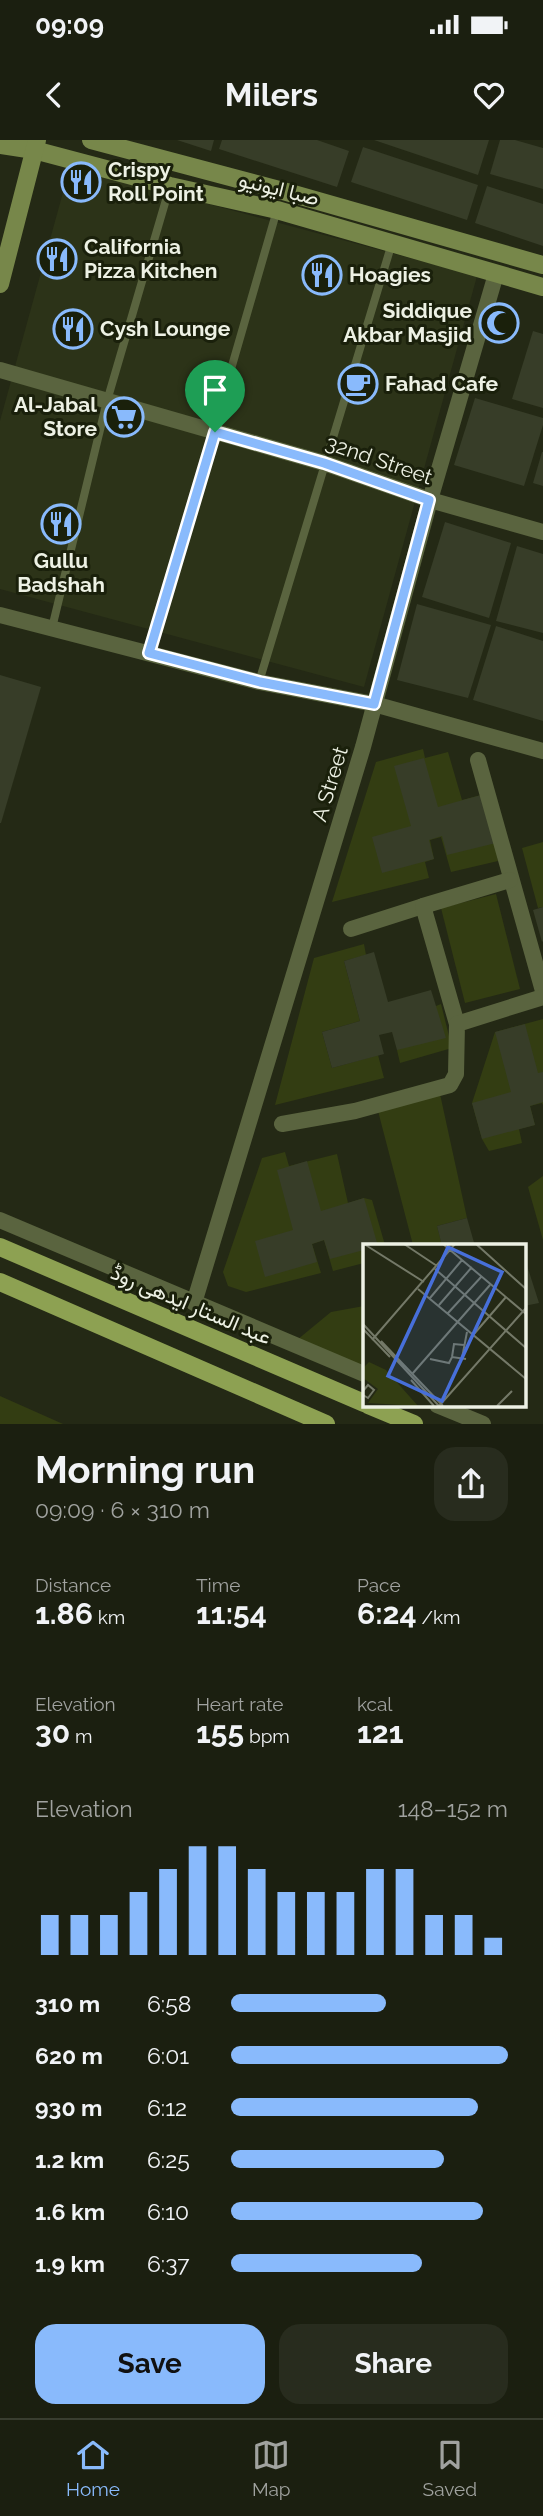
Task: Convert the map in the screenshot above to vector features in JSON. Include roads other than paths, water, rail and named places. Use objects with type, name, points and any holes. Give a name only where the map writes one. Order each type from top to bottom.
[{"type":"main road","name":"صبا ایونیو","points":[[92,140],[543,265]]},
{"type":"main road","name":"صبا ایونیو","points":[[0,145],[35,145],[170,186],[278,211],[543,287]]},
{"type":"main road","points":[[0,284],[35,145]]},
{"type":"main road","name":"عبد الستار ایدھی روڈ","points":[[0,1247],[363,1402]]},
{"type":"main road","points":[[0,1282],[326,1424]]},
{"type":"main road","name":"عبد الستار ایدھی روڈ","points":[[372,1406],[414,1424]]},
{"type":"street","name":"A Street","points":[[194,1303],[363,747],[429,500],[496,274]]},
{"type":"street","name":"32nd Street","points":[[0,370],[324,463],[429,500],[543,532]]},
{"type":"street","points":[[0,615],[260,682],[374,704],[543,751]]},
{"type":"street","points":[[478,760],[543,991]]},
{"type":"street","points":[[351,929],[510,880]]},
{"type":"street","points":[[282,1124],[355,1111],[450,1085],[456,1074],[457,1024],[424,906]]},
{"type":"street","points":[[457,1024],[543,997]]},
{"type":"street","points":[[0,1220],[363,1373]]},
{"type":"street","points":[[439,1406],[482,1424]]},
{"type":"lane","points":[[51,628],[107,401],[170,186]]},
{"type":"lane","points":[[149,653],[278,211]]},
{"type":"lane","points":[[260,682],[392,243]]},
{"type":"place","name":"Crispy Roll Point","points":[[81,182]]},
{"type":"place","name":"California Pizza Kitchen","points":[[57,259]]},
{"type":"place","name":"Hoagies","points":[[322,275]]},
{"type":"place","name":"Siddique Akbar Masjid","points":[[499,323]]},
{"type":"place","name":"Cysh Lounge","points":[[73,329]]},
{"type":"place","name":"Fahad Cafe","points":[[358,384]]},
{"type":"place","name":"Al-Jabal Store","points":[[124,417]]},
{"type":"place","name":"Gullu Badshah","points":[[61,524]]}]
